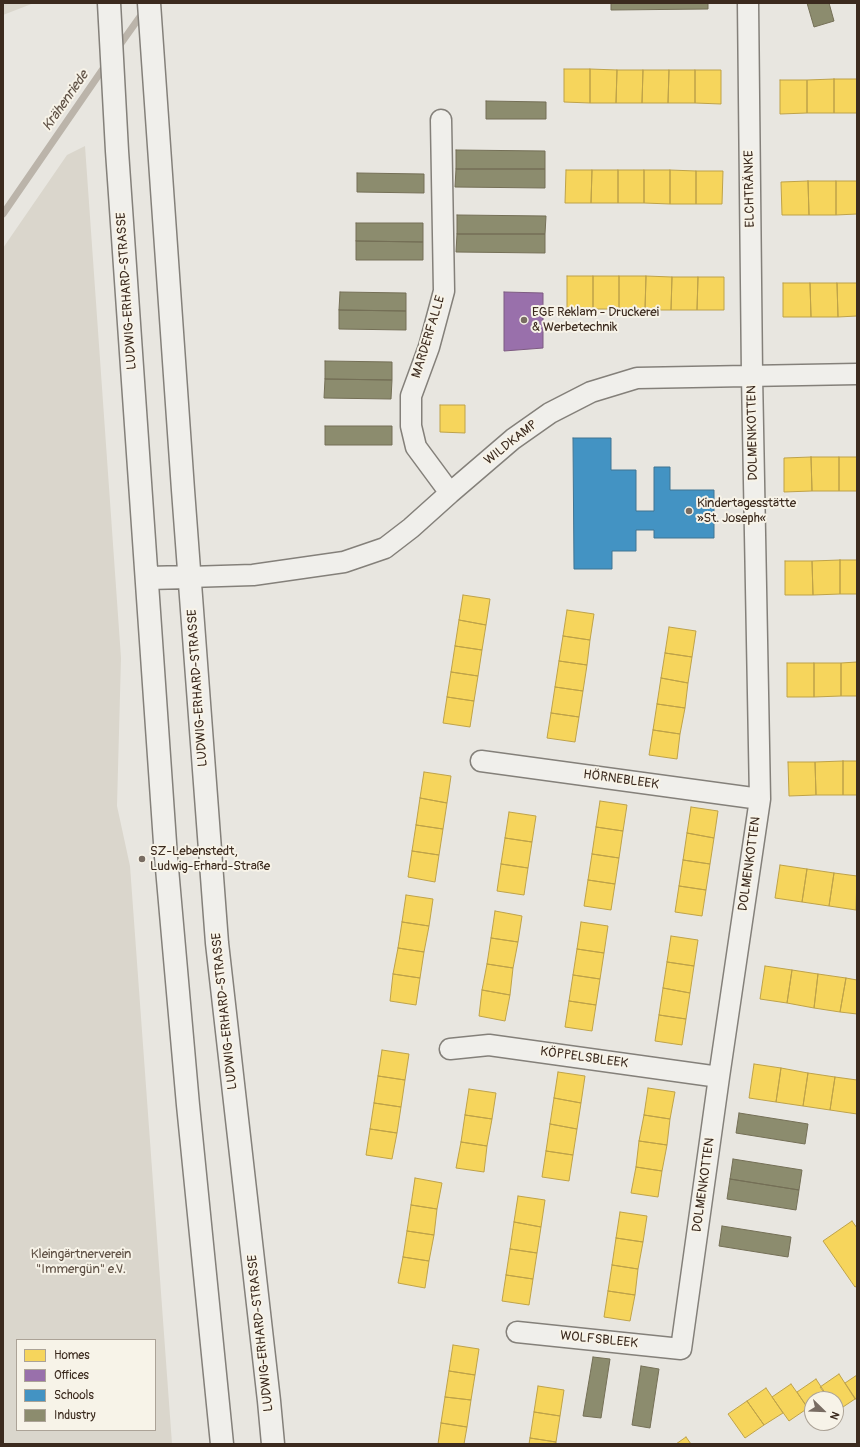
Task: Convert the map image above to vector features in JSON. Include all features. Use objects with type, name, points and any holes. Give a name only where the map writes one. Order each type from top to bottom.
[{"type":"main road","name":"LUDWIG-ERHARD-STRASSE","points":[[109,3],[113,84],[166,857],[188,1105],[222,1444]]},
{"type":"main road","name":"LUDWIG-ERHARD-STRASSE","points":[[149,3],[189,577],[217,942],[273,1444]]},
{"type":"main road","points":[[147,578],[189,577]]},
{"type":"street","name":"ELCHTRÄNKE","points":[[748,3],[752,375]]},
{"type":"street","name":"MARDERFALLE","points":[[441,120],[444,291],[429,347],[411,396],[412,426],[416,447],[450,493]]},
{"type":"street","name":"WILDKAMP","points":[[189,577],[253,575],[344,562],[385,548],[411,528],[513,439],[550,413],[591,392],[637,378],[857,374]]},
{"type":"street","name":"DOLMENKOTTEN","points":[[681,1349],[760,799],[752,375]]},
{"type":"street","name":"HÖRNEBLEEK","points":[[481,761],[760,799]]},
{"type":"street","name":"KÖPPELSBLEEK","points":[[450,1049],[489,1044],[719,1077]]},
{"type":"street","name":"WOLFSBLEEK","points":[[517,1332],[681,1349]]},
{"type":"green space","points":[[3,3],[34,3],[3,15]]},
{"type":"green space","name":"Kleingärtnerverein \"Immergün\" e.V.","points":[[85,146],[121,658],[117,806],[130,866],[172,1444],[3,1444],[3,248],[67,155]]},
{"type":"building: Homes","points":[[564,69],[590,69],[590,103],[564,102]]},
{"type":"building: Homes","points":[[590,69],[617,70],[616,103],[590,103]]},
{"type":"building: Homes","points":[[617,70],[643,70],[642,103],[616,103]]},
{"type":"building: Homes","points":[[643,70],[669,70],[668,103],[642,103]]},
{"type":"building: Homes","points":[[669,70],[695,70],[695,103],[668,103]]},
{"type":"building: Homes","points":[[695,70],[721,70],[721,104],[695,103]]},
{"type":"building: Homes","points":[[834,79],[857,79],[857,113],[834,113]]},
{"type":"building: Homes","points":[[834,79],[834,113],[807,113],[807,80]]},
{"type":"building: Homes","points":[[780,80],[807,80],[807,113],[780,114]]},
{"type":"building: Homes","points":[[566,170],[592,170],[591,203],[565,203]]},
{"type":"building: Homes","points":[[592,170],[618,170],[618,203],[591,203]]},
{"type":"building: Homes","points":[[618,170],[644,170],[644,203],[618,203]]},
{"type":"building: Homes","points":[[644,170],[670,170],[670,204],[644,203]]},
{"type":"building: Homes","points":[[670,170],[696,171],[696,204],[670,204]]},
{"type":"building: Homes","points":[[696,171],[723,171],[722,204],[696,204]]},
{"type":"building: Homes","points":[[808,181],[836,181],[836,215],[809,215]]},
{"type":"building: Homes","points":[[808,181],[809,215],[782,215],[781,182]]},
{"type":"building: Homes","points":[[836,181],[857,181],[857,214],[836,215]]},
{"type":"building: Homes","points":[[567,276],[593,276],[593,309],[567,309]]},
{"type":"building: Homes","points":[[593,276],[619,276],[619,309],[593,309]]},
{"type":"building: Homes","points":[[619,276],[646,276],[645,310],[619,309]]},
{"type":"building: Homes","points":[[646,276],[672,277],[671,310],[645,310]]},
{"type":"building: Homes","points":[[672,277],[698,277],[697,310],[671,310]]},
{"type":"building: Homes","points":[[698,277],[724,277],[724,310],[697,310]]},
{"type":"building: Homes","points":[[783,283],[810,283],[811,317],[783,317]]},
{"type":"building: Homes","points":[[810,283],[837,283],[838,317],[811,317]]},
{"type":"building: Homes","points":[[837,283],[857,283],[857,316],[838,317]]},
{"type":"building: Homes","points":[[440,405],[465,405],[465,433],[440,432]]},
{"type":"building: Homes","points":[[811,457],[812,491],[784,492],[784,458]]},
{"type":"building: Homes","points":[[811,457],[839,457],[839,491],[812,491]]},
{"type":"building: Homes","points":[[839,457],[857,457],[857,491],[839,491]]},
{"type":"building: Homes","points":[[840,560],[840,594],[813,595],[812,561]]},
{"type":"building: Homes","points":[[840,560],[857,560],[857,594],[840,594]]},
{"type":"building: Homes","points":[[785,561],[812,561],[813,595],[785,595]]},
{"type":"building: Homes","points":[[463,595],[490,599],[486,625],[459,620]]},
{"type":"building: Homes","points":[[567,610],[594,614],[590,640],[563,636]]},
{"type":"building: Homes","points":[[459,620],[486,625],[482,650],[455,646]]},
{"type":"building: Homes","points":[[669,627],[696,631],[692,657],[665,653]]},
{"type":"building: Homes","points":[[563,636],[590,640],[587,665],[559,661]]},
{"type":"building: Homes","points":[[455,646],[482,650],[478,676],[451,672]]},
{"type":"building: Homes","points":[[665,653],[692,657],[688,683],[661,678]]},
{"type":"building: Homes","points":[[559,661],[587,665],[583,691],[555,687]]},
{"type":"building: Homes","points":[[857,662],[857,696],[841,696],[841,663]]},
{"type":"building: Homes","points":[[787,663],[814,663],[814,697],[787,697]]},
{"type":"building: Homes","points":[[814,663],[841,663],[841,696],[814,697]]},
{"type":"building: Homes","points":[[451,672],[478,676],[474,701],[447,697]]},
{"type":"building: Homes","points":[[661,678],[688,683],[685,708],[657,704]]},
{"type":"building: Homes","points":[[555,687],[583,691],[579,717],[551,713]]},
{"type":"building: Homes","points":[[447,697],[474,701],[470,727],[443,723]]},
{"type":"building: Homes","points":[[657,704],[685,708],[680,734],[653,730]]},
{"type":"building: Homes","points":[[551,713],[579,717],[575,742],[547,738]]},
{"type":"building: Homes","points":[[653,730],[680,734],[677,759],[649,755]]},
{"type":"building: Homes","points":[[843,761],[843,795],[816,795],[815,762]]},
{"type":"building: Homes","points":[[843,761],[857,761],[857,795],[843,795]]},
{"type":"building: Homes","points":[[788,762],[815,762],[816,795],[789,796]]},
{"type":"building: Homes","points":[[424,772],[451,776],[447,803],[420,798]]},
{"type":"building: Homes","points":[[420,798],[447,803],[443,829],[416,825]]},
{"type":"building: Homes","points":[[600,801],[627,805],[623,831],[596,827]]},
{"type":"building: Homes","points":[[691,807],[718,811],[714,838],[687,833]]},
{"type":"building: Homes","points":[[509,812],[536,816],[532,842],[505,838]]},
{"type":"building: Homes","points":[[416,825],[443,829],[439,855],[412,851]]},
{"type":"building: Homes","points":[[596,827],[623,831],[619,858],[592,854]]},
{"type":"building: Homes","points":[[687,833],[714,838],[710,864],[683,860]]},
{"type":"building: Homes","points":[[505,838],[532,842],[528,868],[501,864]]},
{"type":"building: Homes","points":[[412,851],[439,855],[435,882],[408,877]]},
{"type":"building: Homes","points":[[592,854],[619,858],[615,884],[588,880]]},
{"type":"building: Homes","points":[[683,860],[710,864],[706,890],[679,886]]},
{"type":"building: Homes","points":[[501,864],[528,868],[524,895],[497,891]]},
{"type":"building: Homes","points":[[780,865],[807,869],[802,902],[775,898]]},
{"type":"building: Homes","points":[[807,869],[834,873],[829,906],[802,902]]},
{"type":"building: Homes","points":[[834,873],[857,876],[856,910],[829,906]]},
{"type":"building: Homes","points":[[588,880],[615,884],[611,910],[584,906]]},
{"type":"building: Homes","points":[[679,886],[706,890],[702,916],[675,912]]},
{"type":"building: Homes","points":[[406,895],[433,899],[429,926],[402,922]]},
{"type":"building: Homes","points":[[495,911],[522,916],[518,942],[491,938]]},
{"type":"building: Homes","points":[[402,922],[429,926],[424,952],[398,948]]},
{"type":"building: Homes","points":[[581,922],[608,926],[604,953],[577,949]]},
{"type":"building: Homes","points":[[671,936],[698,940],[694,966],[667,962]]},
{"type":"building: Homes","points":[[491,938],[518,942],[513,968],[487,964]]},
{"type":"building: Homes","points":[[398,948],[424,952],[420,978],[393,974]]},
{"type":"building: Homes","points":[[577,949],[604,953],[600,979],[573,975]]},
{"type":"building: Homes","points":[[667,962],[694,966],[690,993],[663,988]]},
{"type":"building: Homes","points":[[487,964],[513,968],[510,995],[482,990]]},
{"type":"building: Homes","points":[[765,966],[792,970],[787,1003],[760,999]]},
{"type":"building: Homes","points":[[792,970],[818,974],[814,1008],[787,1003]]},
{"type":"building: Homes","points":[[393,974],[420,978],[416,1005],[390,1001]]},
{"type":"building: Homes","points":[[818,974],[846,978],[840,1012],[814,1008]]},
{"type":"building: Homes","points":[[573,975],[600,979],[596,1005],[569,1001]]},
{"type":"building: Homes","points":[[846,978],[857,980],[857,1014],[840,1012]]},
{"type":"building: Homes","points":[[663,988],[690,993],[686,1019],[659,1015]]},
{"type":"building: Homes","points":[[482,990],[510,995],[505,1021],[479,1016]]},
{"type":"building: Homes","points":[[569,1001],[596,1005],[592,1031],[565,1027]]},
{"type":"building: Homes","points":[[659,1015],[686,1019],[682,1045],[655,1041]]},
{"type":"building: Homes","points":[[382,1050],[409,1054],[405,1080],[378,1076]]},
{"type":"building: Homes","points":[[754,1064],[781,1068],[776,1102],[749,1098]]},
{"type":"building: Homes","points":[[781,1068],[808,1073],[803,1106],[776,1102]]},
{"type":"building: Homes","points":[[558,1072],[585,1076],[581,1103],[554,1098]]},
{"type":"building: Homes","points":[[808,1073],[835,1077],[830,1110],[803,1106]]},
{"type":"building: Homes","points":[[378,1076],[405,1080],[401,1107],[374,1103]]},
{"type":"building: Homes","points":[[835,1077],[857,1080],[857,1114],[830,1110]]},
{"type":"building: Homes","points":[[648,1088],[675,1092],[670,1119],[644,1115]]},
{"type":"building: Homes","points":[[469,1089],[496,1093],[492,1119],[465,1115]]},
{"type":"building: Homes","points":[[554,1098],[581,1103],[577,1129],[550,1124]]},
{"type":"building: Homes","points":[[374,1103],[401,1107],[397,1133],[370,1129]]},
{"type":"building: Homes","points":[[465,1115],[492,1119],[487,1146],[461,1142]]},
{"type":"building: Homes","points":[[644,1115],[670,1119],[667,1145],[639,1141]]},
{"type":"building: Homes","points":[[550,1124],[577,1129],[573,1155],[546,1151]]},
{"type":"building: Homes","points":[[370,1129],[397,1133],[392,1159],[366,1155]]},
{"type":"building: Homes","points":[[639,1141],[667,1145],[662,1171],[636,1167]]},
{"type":"building: Homes","points":[[461,1142],[487,1146],[484,1172],[456,1168]]},
{"type":"building: Homes","points":[[546,1151],[573,1155],[569,1181],[542,1177]]},
{"type":"building: Homes","points":[[636,1167],[662,1171],[658,1197],[631,1193]]},
{"type":"building: Homes","points":[[415,1178],[442,1183],[437,1209],[411,1205]]},
{"type":"building: Homes","points":[[518,1196],[545,1200],[541,1227],[514,1222]]},
{"type":"building: Homes","points":[[411,1205],[437,1209],[434,1235],[407,1231]]},
{"type":"building: Homes","points":[[620,1212],[647,1216],[643,1242],[616,1238]]},
{"type":"building: Homes","points":[[852,1221],[857,1228],[857,1286],[855,1287],[823,1241]]},
{"type":"building: Homes","points":[[514,1222],[541,1227],[537,1253],[510,1249]]},
{"type":"building: Homes","points":[[407,1231],[434,1235],[429,1261],[403,1257]]},
{"type":"building: Homes","points":[[616,1238],[643,1242],[638,1269],[612,1265]]},
{"type":"building: Homes","points":[[510,1249],[537,1253],[533,1279],[506,1275]]},
{"type":"building: Homes","points":[[403,1257],[429,1261],[425,1288],[398,1283]]},
{"type":"building: Homes","points":[[612,1265],[638,1269],[635,1295],[608,1291]]},
{"type":"building: Homes","points":[[506,1275],[533,1279],[529,1305],[502,1301]]},
{"type":"building: Homes","points":[[608,1291],[635,1295],[630,1321],[604,1317]]},
{"type":"building: Homes","points":[[453,1345],[479,1349],[475,1375],[449,1371]]},
{"type":"building: Homes","points":[[449,1371],[475,1375],[471,1400],[445,1397]]},
{"type":"building: Homes","points":[[839,1374],[855,1399],[844,1406],[844,1391],[823,1391],[820,1387]]},
{"type":"building: Homes","points":[[857,1375],[857,1401],[845,1383]]},
{"type":"building: Homes","points":[[816,1379],[824,1391],[804,1391],[804,1403],[797,1392]]},
{"type":"building: Homes","points":[[791,1384],[804,1402],[804,1411],[789,1421],[772,1397]]},
{"type":"building: Homes","points":[[538,1386],[564,1390],[560,1416],[534,1412]]},
{"type":"building: Homes","points":[[766,1388],[783,1413],[764,1425],[747,1401]]},
{"type":"building: Homes","points":[[445,1397],[471,1400],[467,1427],[441,1423]]},
{"type":"building: Homes","points":[[747,1401],[764,1425],[745,1438],[728,1414]]},
{"type":"building: Homes","points":[[534,1412],[560,1416],[556,1442],[530,1438]]},
{"type":"building: Homes","points":[[441,1423],[467,1427],[464,1444],[438,1444]]},
{"type":"building: Homes","points":[[686,1437],[691,1444],[676,1444]]},
{"type":"building: Homes","points":[[530,1438],[556,1442],[556,1444],[529,1444]]},
{"type":"building: Offices","name":"EGE Reklam - Druckerei & Werbetechnik","points":[[504,292],[543,293],[543,348],[504,351]]},
{"type":"building: Schools","points":[[573,438],[611,438],[611,470],[636,470],[636,511],[654,511],[654,467],[670,467],[670,490],[714,490],[714,538],[654,538],[654,530],[636,530],[636,551],[612,551],[612,569],[574,569]]},
{"type":"building: Industry","points":[[611,3],[708,3],[708,9],[611,10]]},
{"type":"building: Industry","points":[[807,3],[829,3],[834,21],[814,27]]},
{"type":"building: Industry","points":[[486,101],[546,102],[546,119],[486,119]]},
{"type":"building: Industry","points":[[456,150],[545,151],[545,169],[456,169]]},
{"type":"building: Industry","points":[[456,169],[545,169],[545,188],[455,187]]},
{"type":"building: Industry","points":[[357,173],[424,174],[424,193],[357,192]]},
{"type":"building: Industry","points":[[457,215],[546,216],[545,234],[457,234]]},
{"type":"building: Industry","points":[[356,223],[423,223],[423,242],[356,241]]},
{"type":"building: Industry","points":[[457,234],[545,234],[545,253],[456,252]]},
{"type":"building: Industry","points":[[356,241],[423,242],[423,260],[356,260]]},
{"type":"building: Industry","points":[[340,292],[406,293],[406,311],[339,310]]},
{"type":"building: Industry","points":[[339,310],[406,311],[406,330],[339,329]]},
{"type":"building: Industry","points":[[325,361],[392,362],[392,380],[325,379]]},
{"type":"building: Industry","points":[[325,379],[392,380],[391,399],[324,398]]},
{"type":"building: Industry","points":[[325,426],[392,426],[392,445],[325,445]]},
{"type":"building: Industry","points":[[739,1113],[808,1124],[805,1144],[736,1133]]},
{"type":"building: Industry","points":[[733,1159],[802,1170],[799,1190],[730,1179]]},
{"type":"building: Industry","points":[[730,1179],[799,1190],[796,1210],[727,1199]]},
{"type":"building: Industry","points":[[722,1226],[791,1237],[788,1257],[719,1246]]},
{"type":"building: Industry","points":[[593,1357],[610,1359],[601,1418],[583,1416]]},
{"type":"building: Industry","points":[[641,1366],[659,1369],[650,1428],[632,1425]]},
{"type":"waterway","name":"Krähenriede","points":[[117,49],[144,11]]},
{"type":"waterway","name":"Krähenriede","points":[[3,214],[107,63]]},
{"type":"place","name":"EGE Reklam - Druckerei & Werbetechnik","points":[[524,320]]},
{"type":"place","name":"Kindertagesstätte »St. Joseph«","points":[[689,511]]},
{"type":"place","name":"SZ-Lebenstedt, Ludwig-Erhard-Straße","points":[[142,859]]}]
